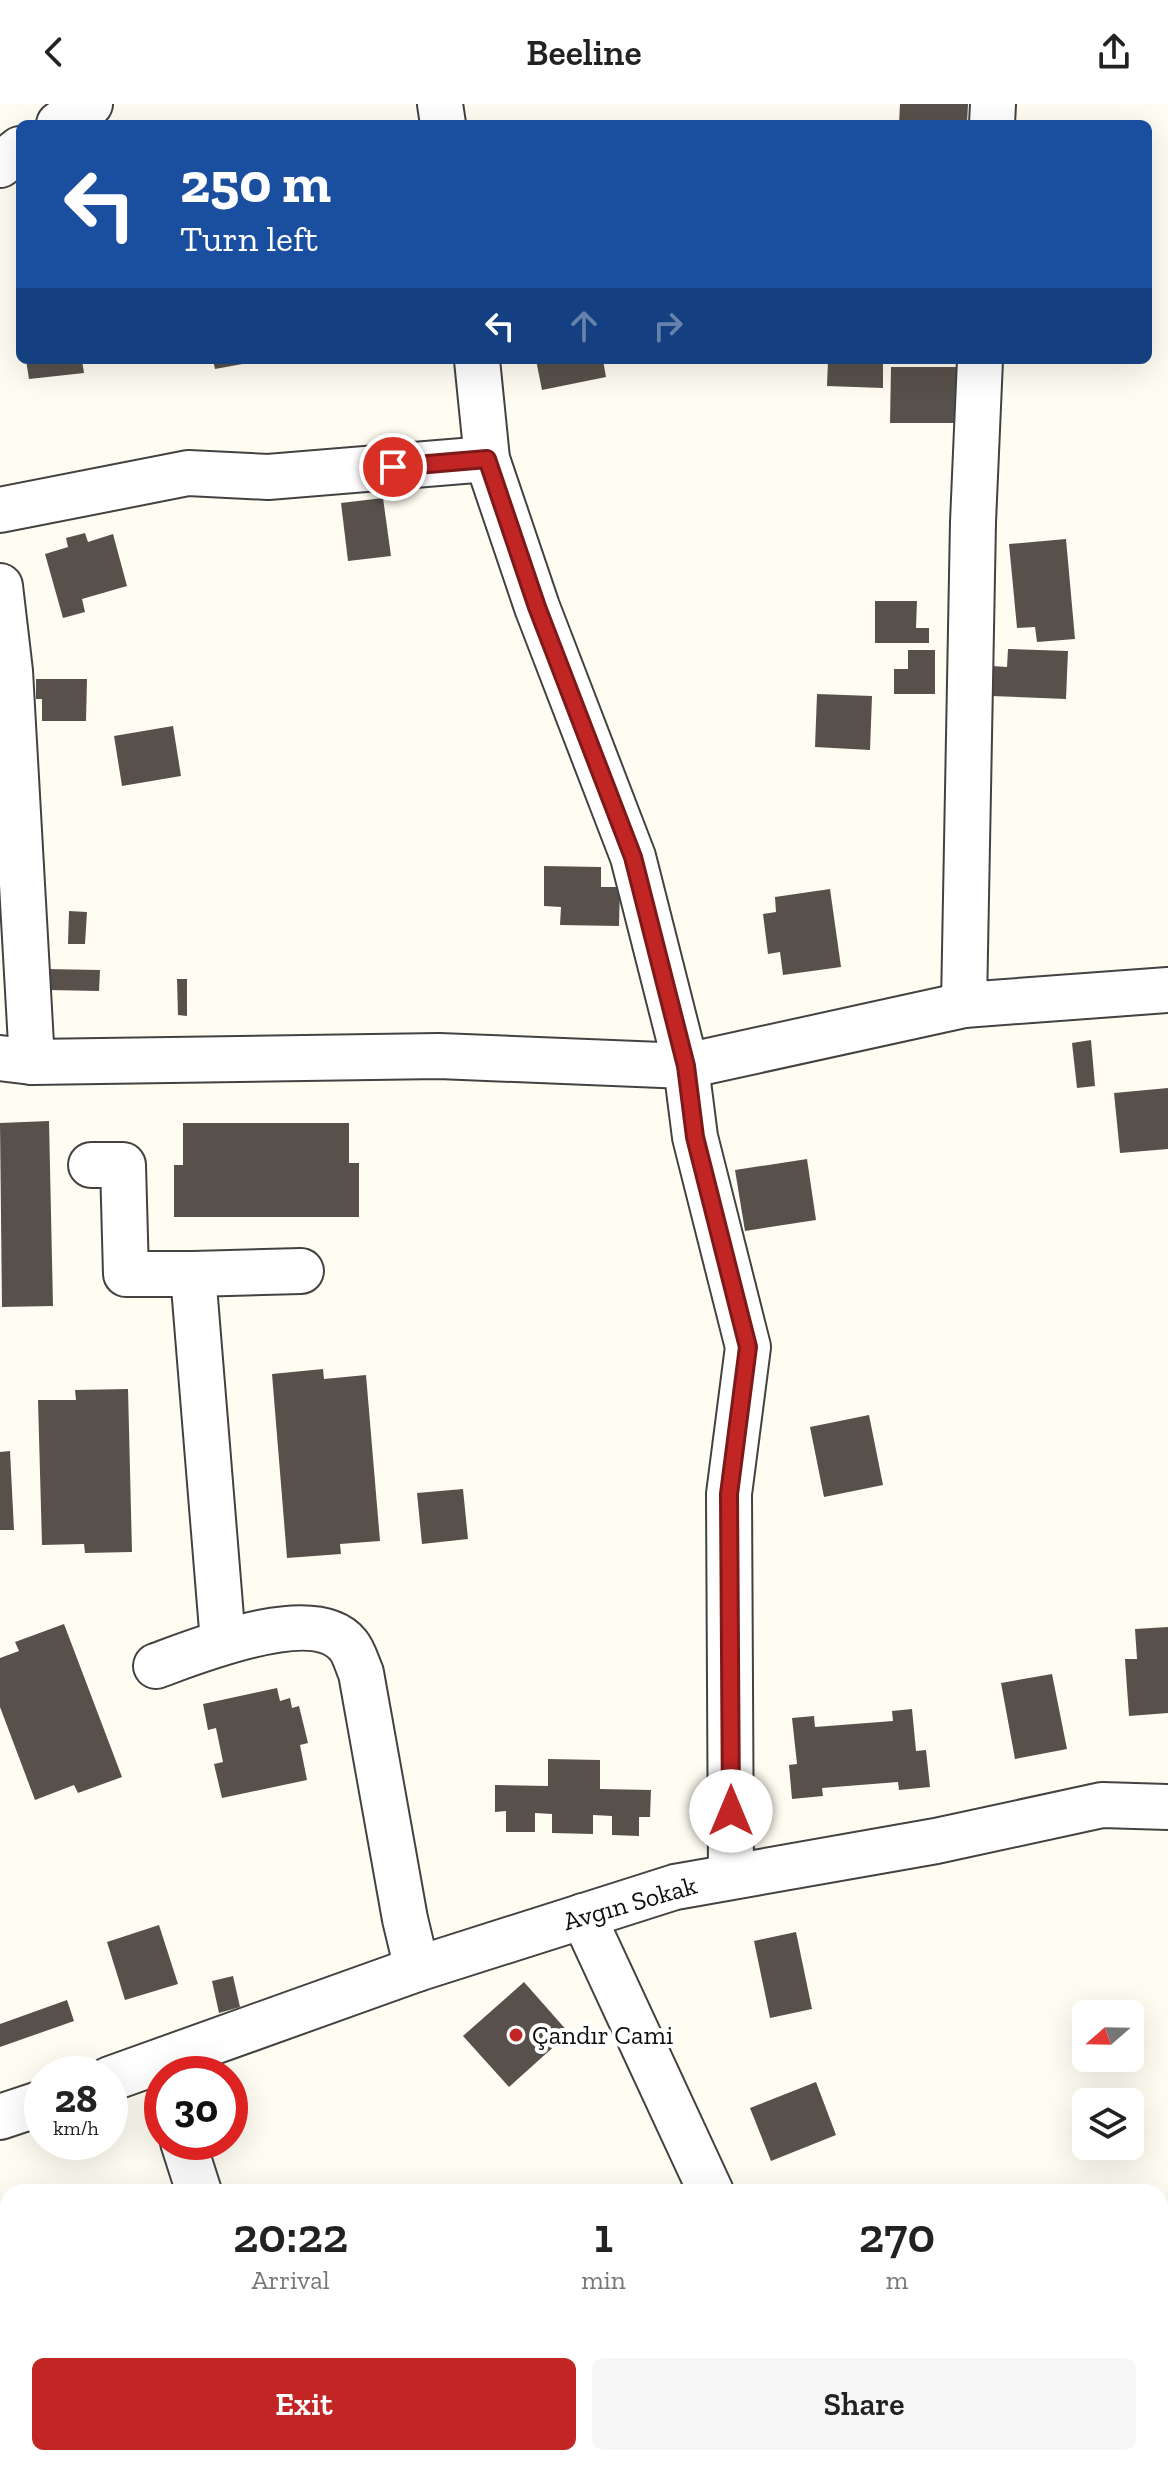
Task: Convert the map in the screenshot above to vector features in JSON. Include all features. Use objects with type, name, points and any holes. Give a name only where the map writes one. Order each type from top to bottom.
[{"type":"street","points":[[65,120],[90,104]]},
{"type":"street","points":[[0,165],[16,152]]},
{"type":"street","points":[[477,364],[487,459],[537,607],[633,857],[686,1066],[695,1137],[748,1347],[729,1494],[731,1875]]},
{"type":"street","points":[[964,1005],[972,537],[980,364]]},
{"type":"street","points":[[0,510],[188,473],[268,477],[487,459]]},
{"type":"street","points":[[0,586],[10,671],[16,1060],[439,1056],[686,1066],[964,1005],[1168,990]]},
{"type":"street","points":[[91,1165],[123,1165],[126,1274],[301,1271]]},
{"type":"street","points":[[193,1274],[223,1642]]},
{"type":"street","points":[[156,1666],[223,1642],[268,1631],[320,1629],[347,1643],[361,1673],[417,1969]]},
{"type":"street","name":"Avgın Sokak","points":[[196,2056],[417,1969],[675,1887],[936,1841],[1102,1805],[1168,1807]]},
{"type":"street","points":[[583,1916],[707,2184]]},
{"type":"street","points":[[0,2117],[24,2109]]},
{"type":"street","points":[[189,2160],[196,2184]]},
{"type":"building","points":[[900,104],[968,104],[967,120],[899,120]]},
{"type":"building","points":[[27,364],[83,364],[84,373],[29,379]]},
{"type":"building","points":[[214,364],[242,364],[215,369]]},
{"type":"building","points":[[537,364],[604,364],[606,377],[542,390]]},
{"type":"building","points":[[828,364],[883,364],[883,388],[827,386]]},
{"type":"building","points":[[891,367],[957,367],[957,423],[890,423]]},
{"type":"building","points":[[383,498],[391,556],[348,561],[341,503]]},
{"type":"building","points":[[85,533],[88,542],[113,534],[127,586],[82,599],[85,612],[63,618],[45,554],[68,547],[66,538]]},
{"type":"building","points":[[1066,539],[1075,639],[1037,642],[1035,627],[1017,628],[1009,544]]},
{"type":"building","points":[[875,601],[917,601],[916,628],[929,628],[929,643],[875,643]]},
{"type":"building","points":[[1008,649],[1068,651],[1066,699],[991,696],[992,666],[1007,667]]},
{"type":"building","points":[[908,650],[935,650],[935,694],[894,694],[894,669],[908,669]]},
{"type":"building","points":[[36,679],[87,679],[86,721],[42,721],[42,699],[36,699]]},
{"type":"building","points":[[817,694],[872,696],[870,750],[815,747]]},
{"type":"building","points":[[173,726],[181,776],[122,786],[114,736]]},
{"type":"building","points":[[544,866],[601,867],[601,887],[620,887],[619,926],[560,925],[561,907],[544,906]]},
{"type":"building","points":[[830,889],[841,967],[783,975],[780,952],[768,954],[763,914],[776,912],[775,897]]},
{"type":"building","points":[[69,911],[87,912],[85,944],[68,944]]},
{"type":"building","points":[[47,969],[100,970],[99,991],[48,990]]},
{"type":"building","points":[[177,979],[187,979],[187,1016],[178,1015]]},
{"type":"building","points":[[1091,1040],[1095,1086],[1077,1088],[1072,1043]]},
{"type":"building","points":[[1168,1088],[1168,1149],[1120,1153],[1114,1093]]},
{"type":"building","points":[[49,1121],[53,1306],[2,1307],[0,1123]]},
{"type":"building","points":[[183,1123],[349,1123],[349,1163],[359,1163],[359,1217],[174,1217],[174,1165],[183,1165]]},
{"type":"building","points":[[807,1159],[816,1220],[745,1231],[735,1170]]},
{"type":"building","points":[[323,1369],[324,1379],[366,1375],[380,1541],[340,1544],[341,1554],[287,1558],[272,1374]]},
{"type":"building","points":[[128,1389],[132,1552],[85,1553],[84,1544],[42,1545],[38,1400],[76,1400],[75,1390]]},
{"type":"building","points":[[869,1415],[883,1485],[824,1497],[810,1427]]},
{"type":"building","points":[[10,1451],[14,1530],[0,1530],[0,1452]]},
{"type":"building","points":[[463,1489],[468,1539],[422,1544],[417,1493]]},
{"type":"building","points":[[64,1624],[122,1777],[78,1793],[74,1785],[35,1800],[0,1707],[0,1658],[19,1651],[15,1642]]},
{"type":"building","points":[[1168,1627],[1168,1713],[1129,1716],[1125,1659],[1137,1659],[1135,1629]]},
{"type":"building","points":[[1052,1674],[1067,1749],[1015,1759],[1001,1683]]},
{"type":"building","points":[[277,1688],[280,1701],[290,1698],[292,1708],[299,1706],[308,1743],[300,1745],[307,1780],[222,1798],[214,1764],[223,1762],[216,1728],[208,1730],[203,1704]]},
{"type":"building","points":[[912,1709],[916,1751],[926,1750],[930,1787],[899,1790],[898,1782],[822,1788],[823,1796],[792,1799],[789,1765],[797,1764],[792,1718],[814,1716],[815,1727],[893,1721],[892,1711]]},
{"type":"building","points":[[548,1759],[600,1760],[600,1789],[651,1790],[650,1817],[639,1817],[639,1836],[612,1835],[612,1816],[593,1815],[593,1834],[552,1833],[552,1814],[535,1813],[535,1832],[506,1832],[506,1811],[495,1812],[495,1785],[548,1786]]},
{"type":"building","points":[[159,1925],[178,1984],[125,2000],[107,1942]]},
{"type":"building","points":[[796,1932],[812,2009],[770,2018],[754,1941]]},
{"type":"building","points":[[233,1976],[240,2007],[219,2013],[212,1981]]},
{"type":"building","name":"Çandır Cami","points":[[524,1982],[569,2033],[509,2087],[463,2036]]},
{"type":"building","points":[[67,2000],[74,2021],[0,2047],[0,2024]]},
{"type":"building","points":[[816,2082],[836,2135],[771,2161],[750,2108]]},
{"type":"place","name":"Çandır Cami","points":[[516,2035]]},
{"type":"route","points":[[393,467],[487,459],[537,607],[633,857],[671,1006],[686,1066],[695,1137],[748,1347],[729,1494],[731,1811]]}]
